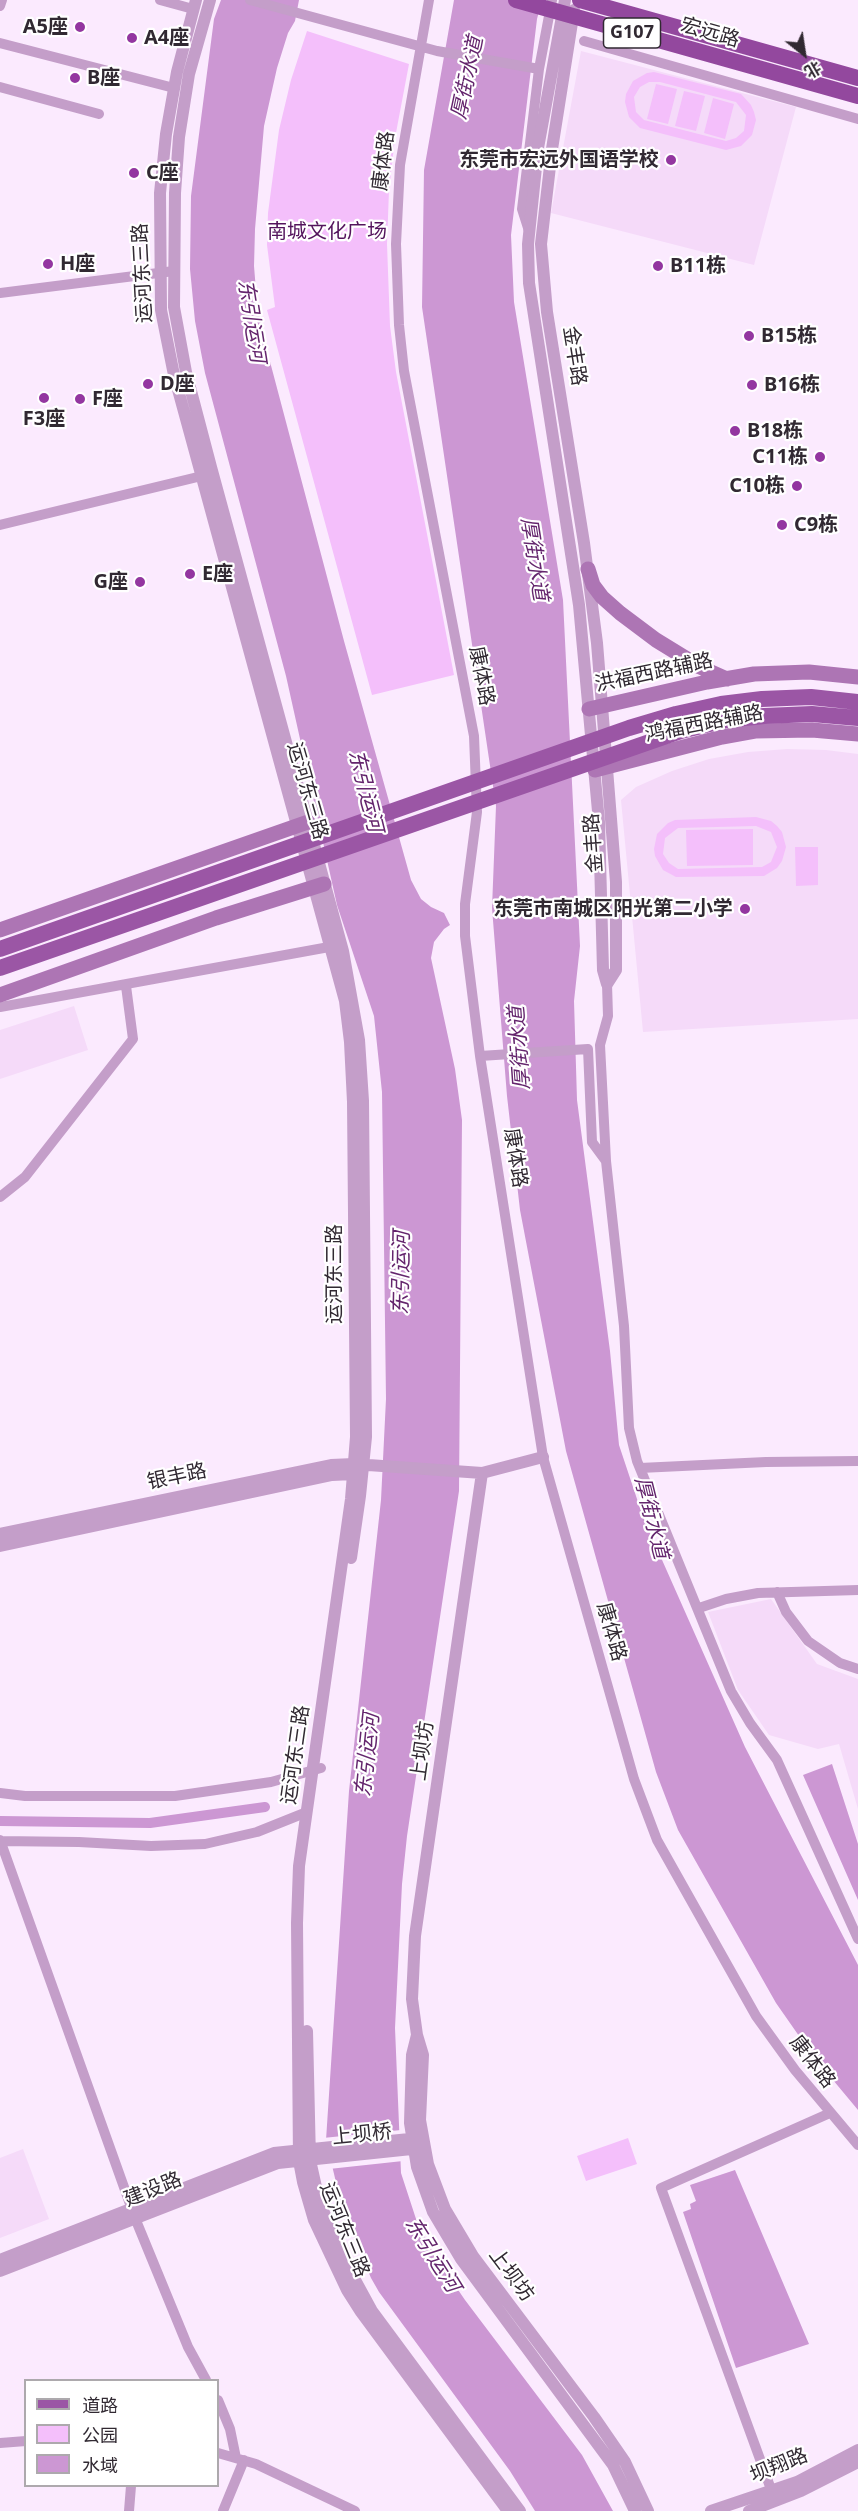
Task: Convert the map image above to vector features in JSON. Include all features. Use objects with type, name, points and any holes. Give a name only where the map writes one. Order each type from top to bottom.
[{"type":"highway","name":"宏远路","points":[[516,0],[858,96]]},
{"type":"highway","name":"宏远路","points":[[578,0],[858,78]]},
{"type":"main road","points":[[588,569],[593,585],[602,597],[620,613],[656,640],[700,667],[727,679]]},
{"type":"main road","name":"鸿福西路辅路","points":[[727,679],[754,674],[809,672],[858,677]]},
{"type":"main road","name":"洪福西路辅路","points":[[596,707],[727,679]]},
{"type":"main road","points":[[0,948],[629,728],[676,714],[721,704],[762,699],[811,697],[858,702]]},
{"type":"main road","points":[[0,968],[681,731],[726,720],[764,716],[812,714],[858,718]]},
{"type":"main road","name":"鸿福西路辅路","points":[[601,768],[722,737],[755,731],[812,730],[858,734]]},
{"type":"main road","points":[[0,930],[302,824]]},
{"type":"main road","points":[[0,995],[216,918],[319,886]]},
{"type":"street","points":[[0,6],[2,0]]},
{"type":"street","points":[[160,0],[195,4]]},
{"type":"street","name":"运河东三路","points":[[207,475],[174,307],[174,271],[179,137],[189,74],[210,0]]},
{"type":"street","points":[[250,0],[436,51],[539,69]]},
{"type":"street","name":"康体路","points":[[429,0],[400,165],[396,218],[397,298],[404,370],[474,736],[477,812],[464,920],[480,1056],[543,1457],[634,1779],[653,1830],[667,1860],[739,1988],[775,2044],[858,2145]]},
{"type":"street","points":[[529,232],[522,209],[531,123],[552,0]]},
{"type":"street","name":"金丰路","points":[[565,0],[538,148],[529,232],[529,283],[596,707]]},
{"type":"street","name":"金丰路","points":[[578,0],[552,149],[541,244],[547,312],[588,569],[601,768],[603,970],[607,984]]},
{"type":"street","name":"运河东三路","points":[[195,4],[174,88],[166,134],[160,193],[161,310],[174,375],[207,475],[319,886],[353,998],[360,1050],[363,1113],[366,1416],[317,1769],[307,1865],[304,2155],[326,2218],[358,2289],[520,2511]]},
{"type":"street","points":[[584,41],[858,119]]},
{"type":"street","points":[[0,43],[174,88]]},
{"type":"street","points":[[0,87],[99,114]]},
{"type":"street","points":[[0,293],[174,271]]},
{"type":"street","points":[[0,525],[207,475]]},
{"type":"street","name":"运河东三路","points":[[319,886],[329,947],[345,1001],[350,1042],[353,1102],[357,1468]]},
{"type":"street","points":[[0,1006],[126,986],[329,947]]},
{"type":"street","points":[[607,984],[608,1016],[600,1045],[606,1161],[624,1326],[629,1428],[640,1468],[731,1690],[750,1724],[777,1760],[858,1939]]},
{"type":"street","points":[[0,1197],[25,1177],[133,1040],[126,986]]},
{"type":"street","points":[[480,1056],[588,1049],[592,1142],[606,1161]]},
{"type":"street","points":[[357,1468],[482,1473],[543,1457]]},
{"type":"street","points":[[640,1468],[766,1462],[858,1461]]},
{"type":"street","name":"银丰路","points":[[0,1534],[331,1464],[357,1468]]},
{"type":"street","name":"银丰路","points":[[0,1546],[357,1468]]},
{"type":"street","name":"上坝坊","points":[[482,1473],[415,1936],[411,1999],[417,2035],[412,2055],[410,2123],[422,2186],[447,2236],[461,2259],[598,2443],[613,2465],[635,2511]]},
{"type":"street","points":[[699,1608],[726,1599],[758,1593],[858,1590]]},
{"type":"street","points":[[777,1592],[786,1612],[808,1641],[840,1664],[858,1669]]},
{"type":"street","points":[[0,1793],[25,1796],[175,1796],[271,1782],[317,1769]]},
{"type":"street","name":"运河东三路","points":[[317,1769],[307,1812],[299,1866],[297,1923],[304,2155],[314,2220],[347,2290],[361,2312],[508,2511]]},
{"type":"street","points":[[205,2379],[188,2347],[134,2213],[0,1841],[151,1846],[196,1845],[257,1832],[307,1812]]},
{"type":"street","points":[[772,2492],[661,2188],[830,2113]]},
{"type":"street","name":"上坝坊","points":[[414,2143],[458,2233],[625,2462],[648,2511]]},
{"type":"street","name":"上坝桥","points":[[323,2153],[414,2143]]},
{"type":"street","name":"建设路","points":[[0,2271],[259,2157],[274,2152],[304,2155],[323,2153]]},
{"type":"street","name":"建设路","points":[[0,2260],[134,2213]]},
{"type":"street","points":[[219,2402],[240,2459],[223,2511]]},
{"type":"street","points":[[0,2444],[24,2441]]},
{"type":"street","name":"坝翔路","points":[[711,2511],[772,2492],[830,2466],[858,2450]]},
{"type":"street","points":[[219,2453],[240,2459],[355,2511]]},
{"type":"street","name":"坝翔路","points":[[749,2511],[801,2492],[858,2462]]},
{"type":"street","points":[[129,2511],[130,2487]]},
{"type":"shaded area","name":"东莞市宏远外国语学校","points":[[581,51],[796,107],[754,265],[551,213]]},
{"type":"shaded area","name":"东莞市南城区阳光第二小学","points":[[787,749],[858,754],[858,1019],[643,1032],[621,800],[636,787],[672,771],[709,759],[748,752]]},
{"type":"shaded area","points":[[74,1006],[88,1050],[0,1079],[0,1030]]},
{"type":"shaded area","points":[[771,1599],[817,1664],[858,1679],[858,1809],[839,1744],[818,1749],[769,1735],[738,1690],[708,1612]]},
{"type":"shaded area","points":[[23,2149],[49,2219],[0,2238],[0,2158]]},
{"type":"green space","name":"南城文化广场","points":[[307,31],[409,64],[395,138],[389,190],[387,244],[390,326],[396,372],[454,675],[372,695],[267,310],[275,307],[267,245],[268,213],[279,130],[291,80]]},
{"type":"green space","points":[[654,72],[741,94],[754,112],[756,120],[752,135],[741,146],[726,150],[640,128],[629,117],[625,102],[626,94],[633,81],[647,73]],"holes":[[[649,82],[660,82],[736,102],[746,115],[744,131],[736,138],[726,141],[644,120],[636,112],[634,97],[640,87]]]},
{"type":"green space","points":[[656,84],[677,89],[668,124],[647,119]]},
{"type":"green space","points":[[684,91],[705,96],[696,131],[675,126]]},
{"type":"green space","points":[[713,98],[734,104],[725,139],[704,133]]},
{"type":"green space","points":[[756,817],[771,821],[782,832],[786,847],[782,861],[777,868],[764,876],[676,877],[663,870],[655,856],[654,849],[657,834],[668,823],[675,820]],"holes":[[[756,826],[771,832],[777,847],[771,862],[762,867],[678,869],[669,863],[663,854],[665,838],[678,828]]]},
{"type":"green space","points":[[753,829],[753,865],[687,866],[686,830]]},
{"type":"green space","points":[[795,847],[818,847],[818,885],[796,886]]},
{"type":"green space","points":[[628,2138],[637,2164],[586,2181],[577,2156]]},
{"type":"water","name":"东引运河","points":[[221,0],[299,0],[295,21],[288,33],[277,68],[264,126],[255,229],[254,266],[257,303],[264,339],[344,641],[411,880],[421,899],[444,913],[450,925],[434,942],[431,958],[455,1069],[462,1120],[459,1491],[407,1836],[402,1884],[395,2028],[401,2173],[417,2222],[437,2259],[465,2300],[582,2455],[613,2511],[535,2511],[510,2471],[371,2278],[343,2212],[326,2140],[349,1791],[381,1500],[386,1399],[382,1092],[374,1016],[337,905],[286,676],[205,373],[195,321],[190,269],[191,196],[214,19]]},
{"type":"water","name":"厚街水道","points":[[454,0],[542,0],[537,19],[511,235],[514,302],[563,600],[580,946],[574,1001],[577,1100],[610,1351],[619,1445],[643,1517],[745,1747],[858,1965],[858,2110],[813,2056],[776,2003],[678,1830],[656,1772],[566,1451],[520,1210],[507,1096],[492,908],[496,806],[422,307],[424,170]]},
{"type":"water","points":[[832,1764],[858,1844],[858,1900],[803,1775]]},
{"type":"water","points":[[735,2170],[809,2344],[736,2368],[683,2212],[691,2209],[690,2204],[696,2201],[690,2185]]},
{"type":"pier","points":[[401,2130],[403,2161],[329,2169],[323,2138]]},
{"type":"waterway","points":[[0,1821],[150,1823],[265,1807]]},
{"type":"place","name":"A5座","points":[[80,27]]},
{"type":"place","name":"A4座","points":[[132,38]]},
{"type":"place","name":"B座","points":[[75,78]]},
{"type":"place","name":"东莞市宏远外国语学校","points":[[671,160]]},
{"type":"place","name":"C座","points":[[134,173]]},
{"type":"place","name":"H座","points":[[48,264]]},
{"type":"place","name":"B11栋","points":[[658,266]]},
{"type":"place","name":"B15栋","points":[[749,336]]},
{"type":"place","name":"D座","points":[[148,384]]},
{"type":"place","name":"B16栋","points":[[752,385]]},
{"type":"place","name":"F3座","points":[[44,398]]},
{"type":"place","name":"F座","points":[[80,399]]},
{"type":"place","name":"B18栋","points":[[735,431]]},
{"type":"place","name":"C11栋","points":[[820,457]]},
{"type":"place","name":"C10栋","points":[[797,486]]},
{"type":"place","name":"C9栋","points":[[782,525]]},
{"type":"place","name":"E座","points":[[190,574]]},
{"type":"place","name":"G座","points":[[140,582]]},
{"type":"place","name":"东莞市南城区阳光第二小学","points":[[745,909]]}]
